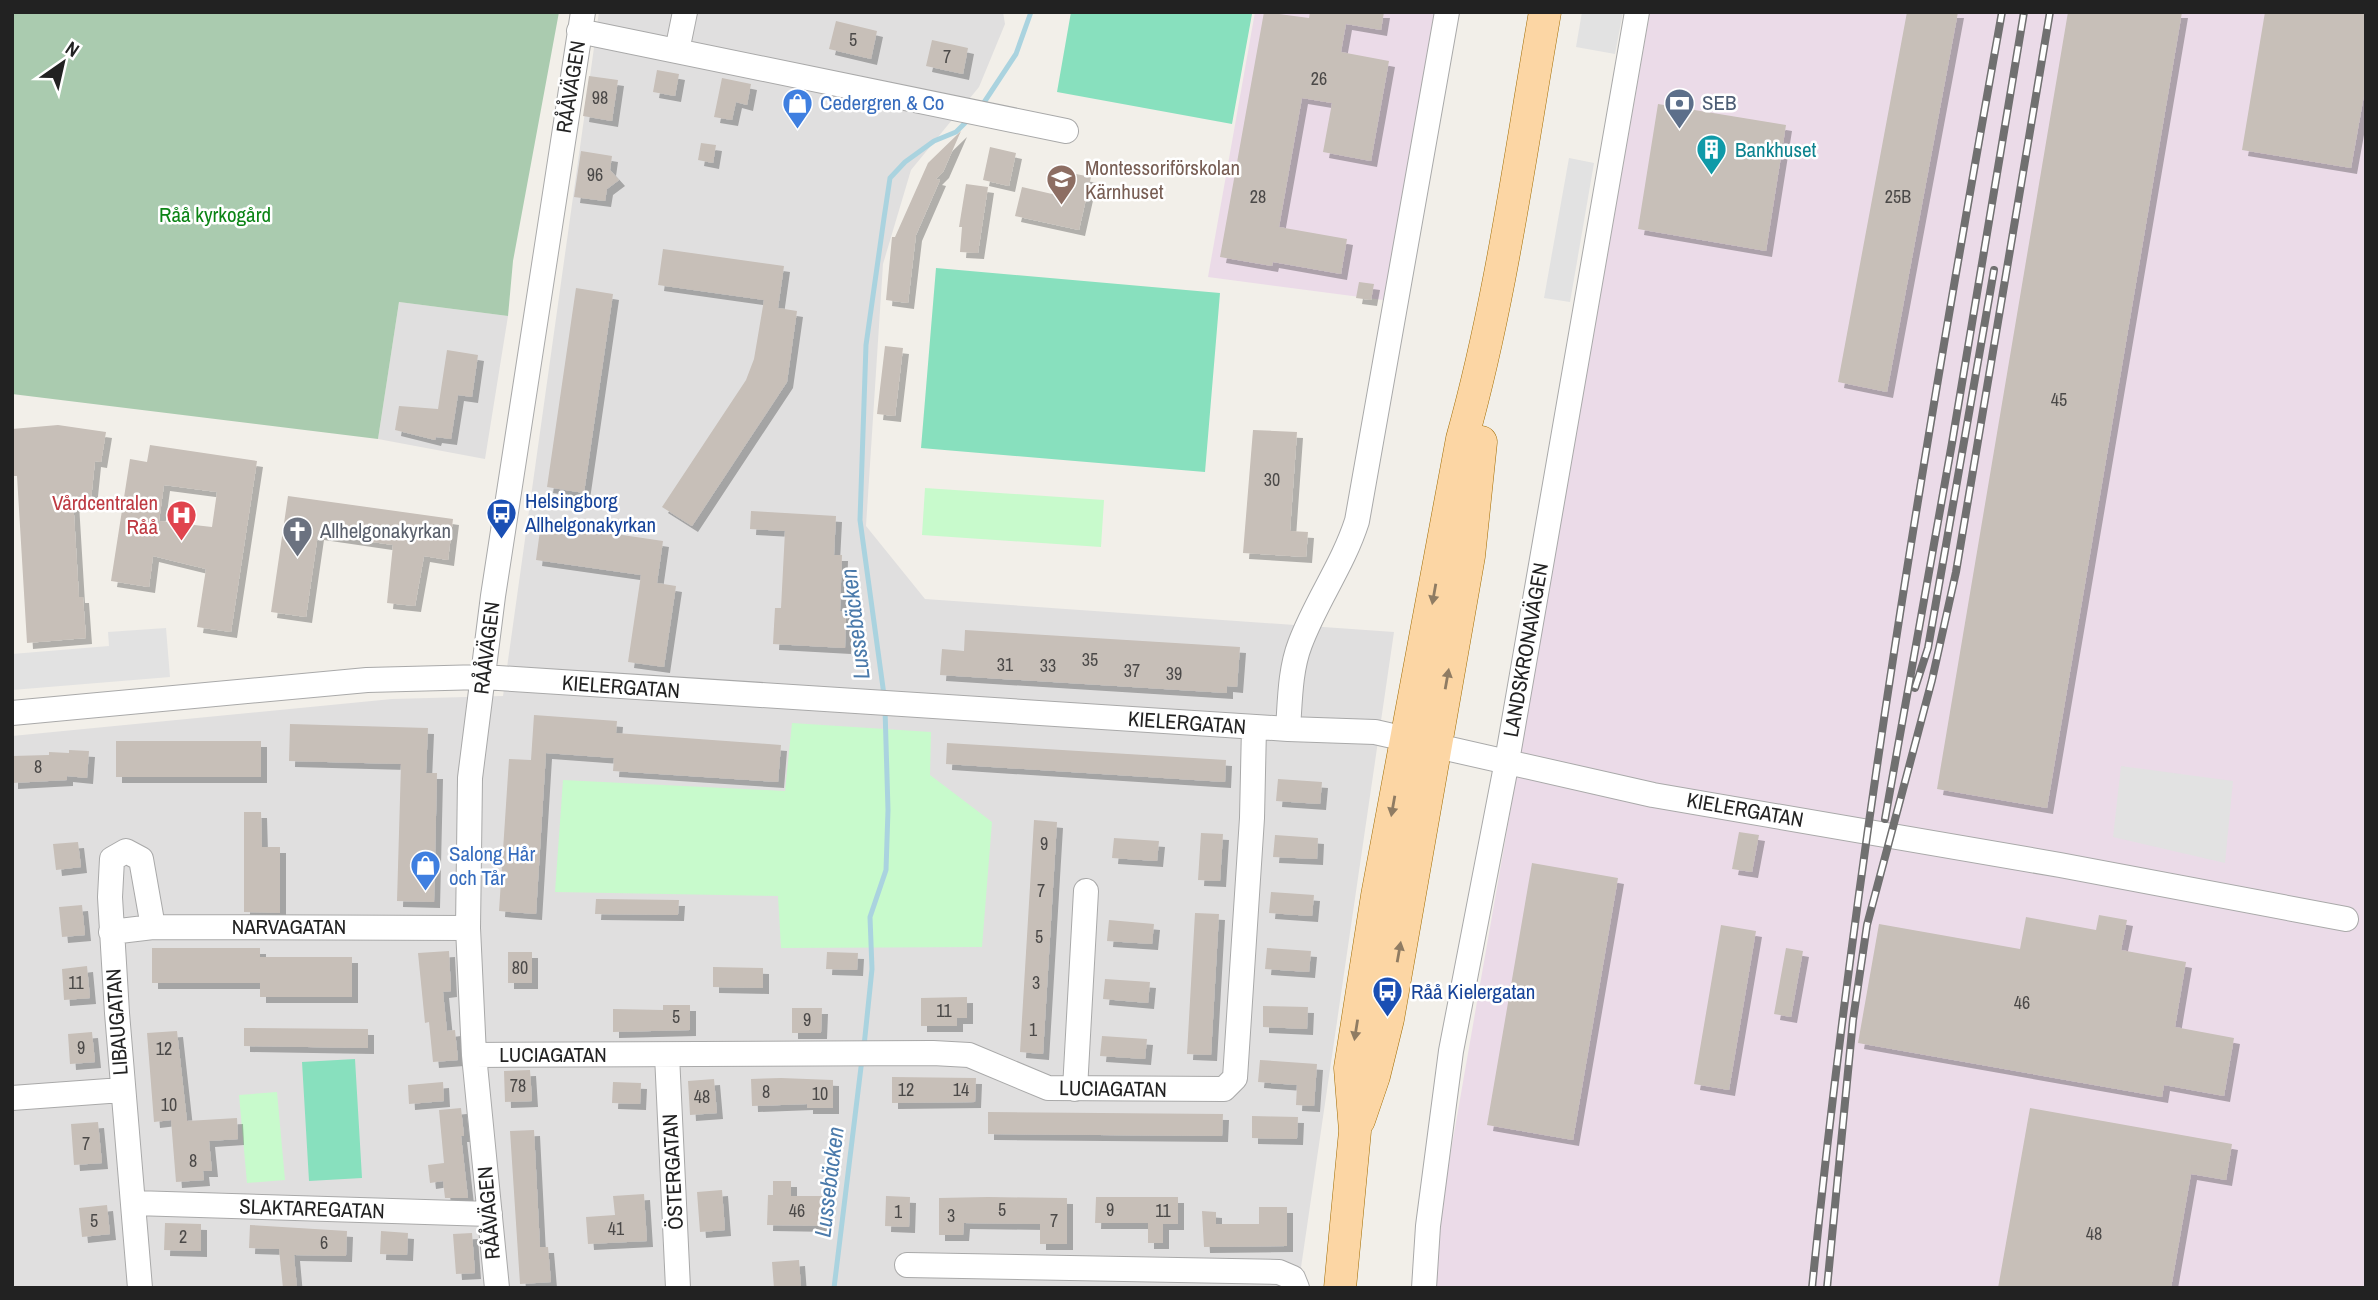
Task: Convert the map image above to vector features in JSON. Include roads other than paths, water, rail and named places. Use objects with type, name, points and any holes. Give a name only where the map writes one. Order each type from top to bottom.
[{"type":"main road","points":[[1340,1288],[1355,1131],[1350,1068],[1377,896],[1469,556],[1481,442],[1477,388],[1545,12]]},
{"type":"street","points":[[677,51],[685,12]]},
{"type":"street","points":[[1288,729],[1291,685],[1300,644],[1337,573],[1357,521],[1447,12]]},
{"type":"street","name":"LANDSKRONAVÄGEN","points":[[1424,1288],[1428,1226],[1451,1051],[1507,761],[1637,12]]},
{"type":"street","points":[[581,21],[677,51],[1066,131]]},
{"type":"street","name":"RÅÅVÄGEN","points":[[497,1288],[474,1055],[468,928],[470,778],[482,677],[581,21]]},
{"type":"street","name":"KIELERGATAN","points":[[12,713],[367,680],[482,677],[1254,727],[1374,732],[1653,795],[2060,865],[2346,919]]},
{"type":"street","name":"LUCIAGATAN","points":[[474,1055],[969,1055],[1048,1088],[1224,1089],[1236,1078],[1252,818],[1254,727]]},
{"type":"street","name":"LIBAUGATAN","points":[[139,1288],[111,932],[111,859],[126,851],[141,859],[153,927]]},
{"type":"street","points":[[1075,1089],[1086,891]]},
{"type":"street","name":"NARVAGATAN","points":[[111,932],[153,927],[468,928]]},
{"type":"street","name":"ÖSTERGATAN","points":[[667,1055],[678,1288]]},
{"type":"street","points":[[12,1098],[122,1090]]},
{"type":"street","name":"SLAKTAREGATAN","points":[[134,1203],[490,1214]]},
{"type":"street","points":[[907,1265],[967,1278],[1139,1280],[1279,1272],[1293,1281]]},
{"type":"waterway","name":"Lussebäcken","points":[[981,107],[1016,54],[1031,12]]},
{"type":"waterway","name":"Lussebäcken","points":[[884,695],[860,520],[866,345],[884,218],[890,178],[905,162],[934,141],[956,132],[969,119]]},
{"type":"waterway","name":"Lussebäcken","points":[[864,1046],[872,969],[870,917],[886,870],[888,810],[885,709]]},
{"type":"waterway","name":"Lussebäcken","points":[[834,1288],[862,1059]]},
{"type":"railway","points":[[1812,1288],[1829,1128],[1871,808],[1946,330],[2002,12]]},
{"type":"railway","points":[[1885,819],[1952,443],[2024,12]]},
{"type":"railway","points":[[1827,1288],[1853,1020],[1867,925],[1932,680],[1956,572],[2050,12]]},
{"type":"railway","points":[[1915,688],[1928,648],[1994,270]]},
{"type":"place","name":"Cedergren & Co","points":[[797,130]]},
{"type":"place","name":"SEB","points":[[1679,130]]},
{"type":"place","name":"Bankhuset","points":[[1712,177]]},
{"type":"place","name":"Montessoriförskolan Kärnhuset","points":[[1062,207]]},
{"type":"place","name":"Helsingborg Allhelgonakyrkan","points":[[502,540]]},
{"type":"place","name":"Vårdcentralen Råå","points":[[181,542]]},
{"type":"place","name":"Allhelgonakyrkan","points":[[297,558]]},
{"type":"place","name":"Salong Hår och Tår","points":[[426,893]]},
{"type":"place","name":"Råå Kielergatan","points":[[1388,1019]]},
{"type":"park label","name":"Råå kyrkogård","points":[[215,215]]}]
